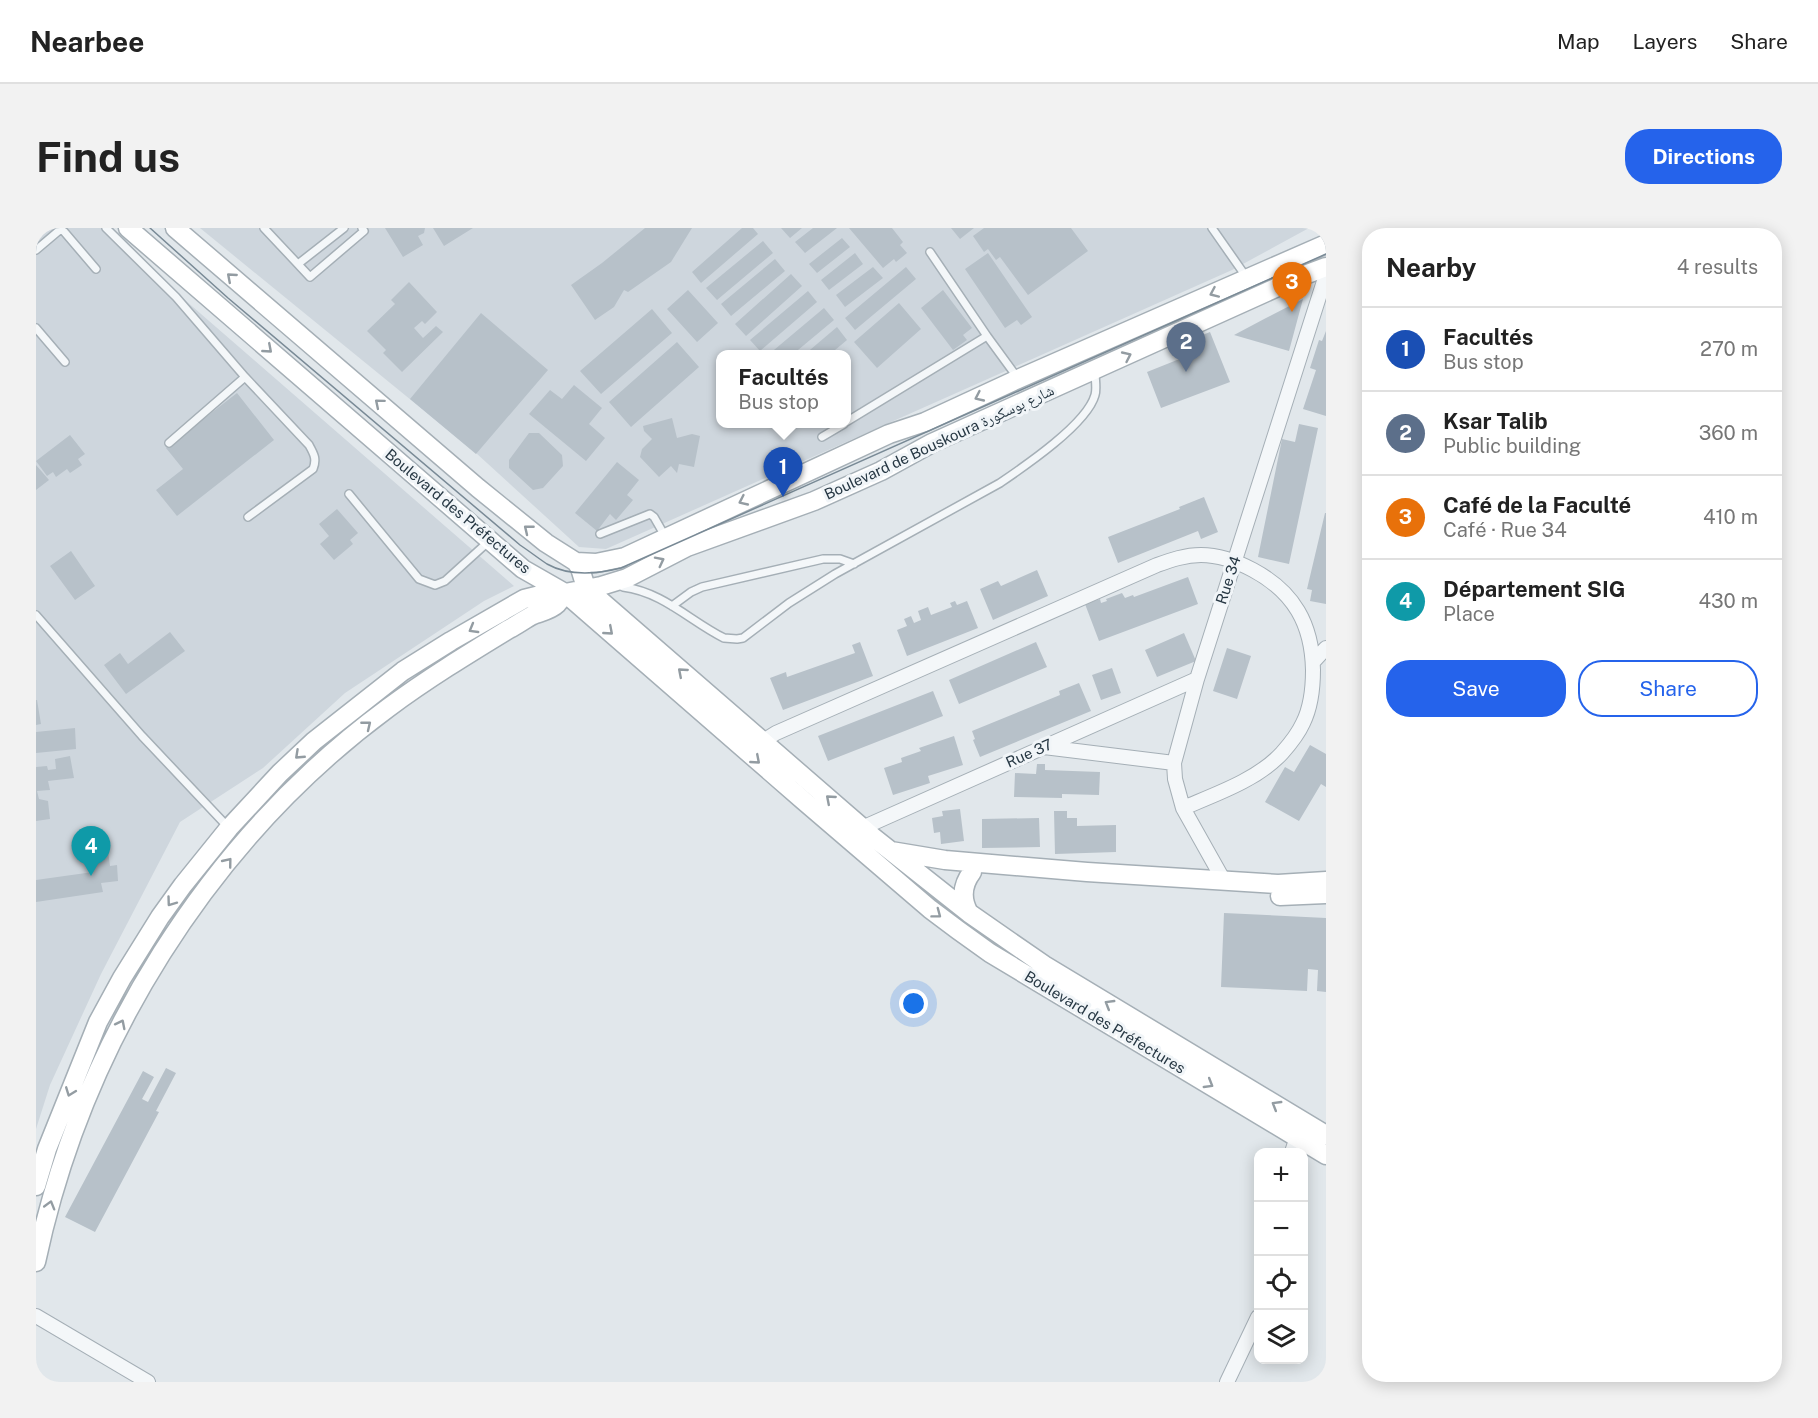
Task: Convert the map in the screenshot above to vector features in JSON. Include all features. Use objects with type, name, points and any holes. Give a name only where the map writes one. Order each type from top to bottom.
[{"type":"street","name":"Boulevard des Préfectures","points":[[128,228],[523,569],[565,593],[930,909],[990,953],[1308,1139]]},
{"type":"street","name":"Boulevard des Préfectures","points":[[175,228],[478,488],[546,543],[576,562],[586,588],[890,851],[969,913],[1308,1139],[1326,1155]]},
{"type":"street","name":"Boulevard de Bouskoura شارع بوسكورة","points":[[576,562],[618,560],[889,434],[925,422],[1326,244]]},
{"type":"street","name":"Boulevard de Bouskoura شارع بوسكورة","points":[[36,1262],[65,1158],[88,1096],[113,1039],[142,983],[170,938],[234,855],[269,815],[345,743],[386,710],[429,679],[532,616],[556,604],[565,593],[625,582],[687,547],[833,493],[881,471],[932,443],[1326,267]]},
{"type":"street","name":"Rue 34","points":[[1224,881],[1183,808],[1175,779],[1174,763],[1197,679],[1326,274]]},
{"type":"street","points":[[763,741],[776,733],[1157,565],[1180,557],[1214,556],[1247,566],[1274,583],[1295,605],[1308,632],[1313,662],[1313,683],[1310,703],[1303,723],[1280,755],[1246,779],[1183,808]]},
{"type":"street","points":[[523,569],[527,584],[524,599]]},
{"type":"street","points":[[625,582],[621,605],[626,622]]},
{"type":"street","points":[[36,1186],[47,1149],[98,1022],[160,917],[229,828],[288,765],[314,741],[403,671],[524,599],[548,593],[565,593]]},
{"type":"street","points":[[1313,662],[1326,648]]},
{"type":"street","name":"Rue 37","points":[[862,828],[1197,679]]},
{"type":"street","points":[[1042,747],[1174,763]]},
{"type":"street","points":[[872,860],[880,853],[890,851],[945,860],[1087,872],[1278,884],[1326,881]]},
{"type":"street","points":[[892,876],[902,868],[911,867],[1269,896],[1326,894]]},
{"type":"street","points":[[969,913],[964,902],[963,889],[972,873]]},
{"type":"street","points":[[36,1316],[148,1382]]},
{"type":"street","points":[[1227,1382],[1254,1325]]},
{"type":"lane","points":[[36,250],[61,228],[96,269]]},
{"type":"lane","points":[[106,228],[176,297],[245,377],[309,445],[315,455],[316,462],[313,469],[248,518]]},
{"type":"lane","points":[[264,228],[310,277],[364,231],[362,228]]},
{"type":"lane","points":[[298,264],[344,228]]},
{"type":"lane","points":[[1212,228],[1246,278]]},
{"type":"lane","points":[[930,252],[1018,379]]},
{"type":"lane","points":[[36,328],[65,362]]},
{"type":"lane","points":[[851,419],[987,336]]},
{"type":"lane","points":[[625,582],[672,606],[719,636],[737,639],[748,634],[812,588],[1000,483],[1032,461],[1086,413],[1095,395],[1095,370]]},
{"type":"lane","points":[[169,443],[245,377]]},
{"type":"lane","points":[[822,437],[837,428]]},
{"type":"lane","points":[[349,494],[419,579],[435,585],[445,581],[490,540]]},
{"type":"lane","points":[[600,534],[650,514],[666,538]]},
{"type":"lane","points":[[672,606],[691,592],[713,584],[823,559],[840,559],[854,564]]},
{"type":"lane","points":[[36,615],[142,736],[229,828]]},
{"type":"shaded area","points":[[36,228],[102,228],[514,586],[484,601],[345,693],[263,768],[180,822],[101,974],[50,1085],[36,1129]]},
{"type":"shaded area","points":[[200,228],[1309,228],[1232,270],[606,549],[579,547],[476,453]]},
{"type":"building","points":[[385,228],[425,228],[424,233],[418,236],[423,245],[403,257]]},
{"type":"building","points":[[433,228],[473,228],[444,246]]},
{"type":"building","points":[[645,228],[692,228],[671,262],[628,292],[624,290],[614,307],[595,320],[571,285]]},
{"type":"building","points":[[742,228],[753,228],[758,234],[701,283],[692,272]]},
{"type":"building","points":[[781,228],[802,228],[790,238]]},
{"type":"building","points":[[813,228],[837,228],[805,253],[795,242]]},
{"type":"building","points":[[849,228],[892,228],[903,242],[900,245],[907,253],[896,262],[894,259],[883,268]]},
{"type":"building","points":[[951,228],[974,228],[960,239]]},
{"type":"building","points":[[984,228],[1071,228],[1088,251],[1028,295],[1000,257],[996,260],[988,249],[984,252],[973,236]]},
{"type":"building","points":[[842,238],[850,247],[817,273],[809,264]]},
{"type":"building","points":[[763,241],[773,253],[717,300],[706,288]]},
{"type":"building","points":[[855,253],[863,264],[829,290],[821,280]]},
{"type":"building","points":[[988,253],[1032,317],[1021,325],[1017,320],[1005,328],[965,269]]},
{"type":"building","points":[[775,259],[785,271],[731,316],[721,304]]},
{"type":"building","points":[[873,267],[883,278],[845,307],[836,295]]},
{"type":"building","points":[[906,267],[916,279],[855,330],[845,318]]},
{"type":"building","points":[[791,274],[802,286],[746,336],[735,324]]},
{"type":"building","points":[[409,282],[437,312],[425,324],[422,321],[414,328],[423,338],[436,326],[443,332],[402,372],[383,353],[386,350],[367,331],[395,304],[391,300]]},
{"type":"building","points":[[688,290],[718,323],[697,342],[667,309]]},
{"type":"building","points":[[943,290],[972,328],[963,335],[967,340],[953,350],[921,308]]},
{"type":"building","points":[[808,291],[817,302],[761,350],[750,340]]},
{"type":"building","points":[[1303,299],[1289,351],[1234,335],[1266,318]]},
{"type":"building","points":[[899,303],[921,329],[877,368],[854,342]]},
{"type":"building","points":[[824,308],[834,320],[798,350],[774,350]]},
{"type":"building","points":[[652,309],[672,333],[601,394],[580,371]]},
{"type":"building","points":[[481,313],[548,370],[476,454],[410,399]]},
{"type":"building","points":[[837,327],[847,340],[835,350],[810,350]]},
{"type":"building","points":[[1326,331],[1326,416],[1303,409],[1316,370],[1310,368],[1319,340],[1322,341]]},
{"type":"building","points":[[1210,332],[1230,382],[1161,408],[1147,372],[1192,354],[1187,341]]},
{"type":"building","points":[[677,342],[699,367],[631,427],[609,402]]},
{"type":"building","points":[[574,385],[602,408],[589,424],[605,438],[586,461],[529,414],[550,390],[562,399]]},
{"type":"building","points":[[237,393],[274,440],[177,516],[156,490],[183,469],[166,448]]},
{"type":"building","points":[[672,418],[677,438],[692,434],[700,436],[694,467],[679,464],[677,473],[671,466],[659,477],[640,457],[642,449],[652,439],[644,431],[643,426]]},
{"type":"building","points":[[1299,424],[1318,428],[1289,564],[1258,557],[1282,439],[1295,442]]},
{"type":"building","points":[[529,433],[539,433],[562,455],[563,466],[543,488],[533,490],[509,468],[509,460]]},
{"type":"building","points":[[70,435],[85,454],[78,459],[82,465],[70,473],[67,469],[56,477],[53,472],[47,476],[36,461]]},
{"type":"building","points":[[617,462],[639,480],[627,495],[633,500],[616,520],[610,514],[597,531],[575,513]]},
{"type":"building","points":[[36,465],[49,480],[36,490]]},
{"type":"building","points":[[1204,497],[1218,532],[1201,539],[1198,531],[1118,563],[1108,537],[1180,509],[1179,507]]},
{"type":"building","points":[[337,509],[358,533],[350,540],[353,544],[334,560],[320,544],[329,536],[319,524]]},
{"type":"building","points":[[1325,513],[1326,604],[1310,601],[1312,590],[1307,589]]},
{"type":"building","points":[[71,551],[95,586],[75,600],[50,566]]},
{"type":"building","points":[[1037,570],[1048,596],[993,620],[980,589],[998,581],[1001,586]]},
{"type":"building","points":[[1188,577],[1198,604],[1099,641],[1085,604],[1100,599],[1101,603],[1122,593],[1125,598],[1133,595],[1134,597]]},
{"type":"building","points":[[955,601],[957,605],[967,601],[978,628],[907,656],[897,630],[907,626],[904,619],[911,616],[914,623],[921,620],[918,611],[928,607],[931,615],[952,607],[950,603]]},
{"type":"building","points":[[170,632],[185,651],[126,694],[104,665],[120,653],[128,664]]},
{"type":"building","points":[[1184,633],[1196,661],[1157,677],[1145,650]]},
{"type":"building","points":[[860,642],[873,676],[783,710],[770,678],[786,672],[787,677],[855,653],[852,645]]},
{"type":"building","points":[[1036,642],[1047,667],[959,704],[949,680]]},
{"type":"building","points":[[1227,648],[1251,656],[1237,699],[1213,691]]},
{"type":"building","points":[[1112,668],[1121,693],[1101,700],[1092,675]]},
{"type":"building","points":[[1079,683],[1091,711],[980,757],[972,731],[1060,695],[1059,691]]},
{"type":"building","points":[[933,691],[943,716],[828,761],[818,736]]},
{"type":"building","points":[[36,700],[41,724],[36,725]]},
{"type":"building","points":[[75,728],[76,749],[36,753],[36,732]]},
{"type":"building","points":[[954,736],[963,765],[928,776],[930,783],[893,795],[884,768],[902,762],[901,758],[921,751],[919,748]]},
{"type":"building","points":[[1310,745],[1326,754],[1326,787],[1321,784],[1299,821],[1265,802],[1285,767],[1294,772]]},
{"type":"building","points":[[70,756],[74,778],[48,781],[50,790],[37,791],[39,799],[48,801],[50,819],[36,821],[36,767],[47,766],[48,770],[56,769],[55,759]]},
{"type":"building","points":[[1037,764],[1045,764],[1045,770],[1100,772],[1099,795],[1062,794],[1062,798],[1014,797],[1015,773],[1036,774]]},
{"type":"building","points":[[960,809],[964,841],[941,844],[940,832],[934,833],[932,818],[943,816],[942,811]]},
{"type":"building","points":[[1054,811],[1067,811],[1067,818],[1077,818],[1077,826],[1116,825],[1116,852],[1055,854]]},
{"type":"building","points":[[1039,818],[1040,847],[982,848],[982,819]]},
{"type":"building","points":[[107,843],[110,866],[117,865],[118,881],[101,883],[103,892],[36,902],[36,880],[93,872],[91,844]]},
{"type":"building","points":[[1224,913],[1326,918],[1326,992],[1317,991],[1318,970],[1308,969],[1307,991],[1221,987]]},
{"type":"building","points":[[166,1068],[176,1073],[156,1111],[159,1112],[95,1232],[65,1217],[143,1071],[154,1077],[142,1099],[148,1102]]},
{"type":"tram line","points":[[150,228],[228,298],[520,545],[547,564],[574,573],[603,572],[621,568],[1326,254]]},
{"type":"place","name":"Café de la Faculté","points":[[1292,312]]},
{"type":"place","name":"Ksar Talib","points":[[1186,372]]},
{"type":"place","name":"Facultés","points":[[783,497]]},
{"type":"place","name":"Département SIG","points":[[91,876]]}]
